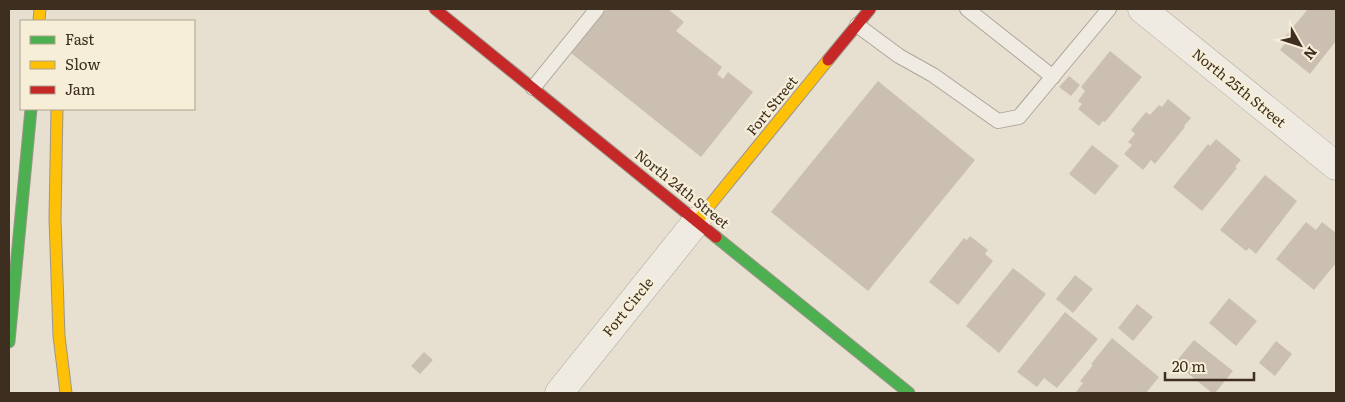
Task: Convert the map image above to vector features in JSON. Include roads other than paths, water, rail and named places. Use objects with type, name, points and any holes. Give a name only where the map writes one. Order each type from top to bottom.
[{"type":"main road","name":"North 24th Street","points":[[436,9],[909,393]]},
{"type":"main road","name":"Fort Street","points":[[697,221],[870,9]]},
{"type":"main road","points":[[9,342],[31,110]]},
{"type":"main road","points":[[57,110],[55,218],[59,336],[66,393]]},
{"type":"street","name":"North 25th Street","points":[[1142,9],[1336,166]]},
{"type":"street","name":"Fort Circle","points":[[559,393],[697,221]]},
{"type":"lane","points":[[533,88],[597,9]]},
{"type":"lane","points":[[967,9],[1053,77]]},
{"type":"lane","points":[[857,26],[899,56],[933,75],[998,120],[1019,117],[1109,9]]}]
